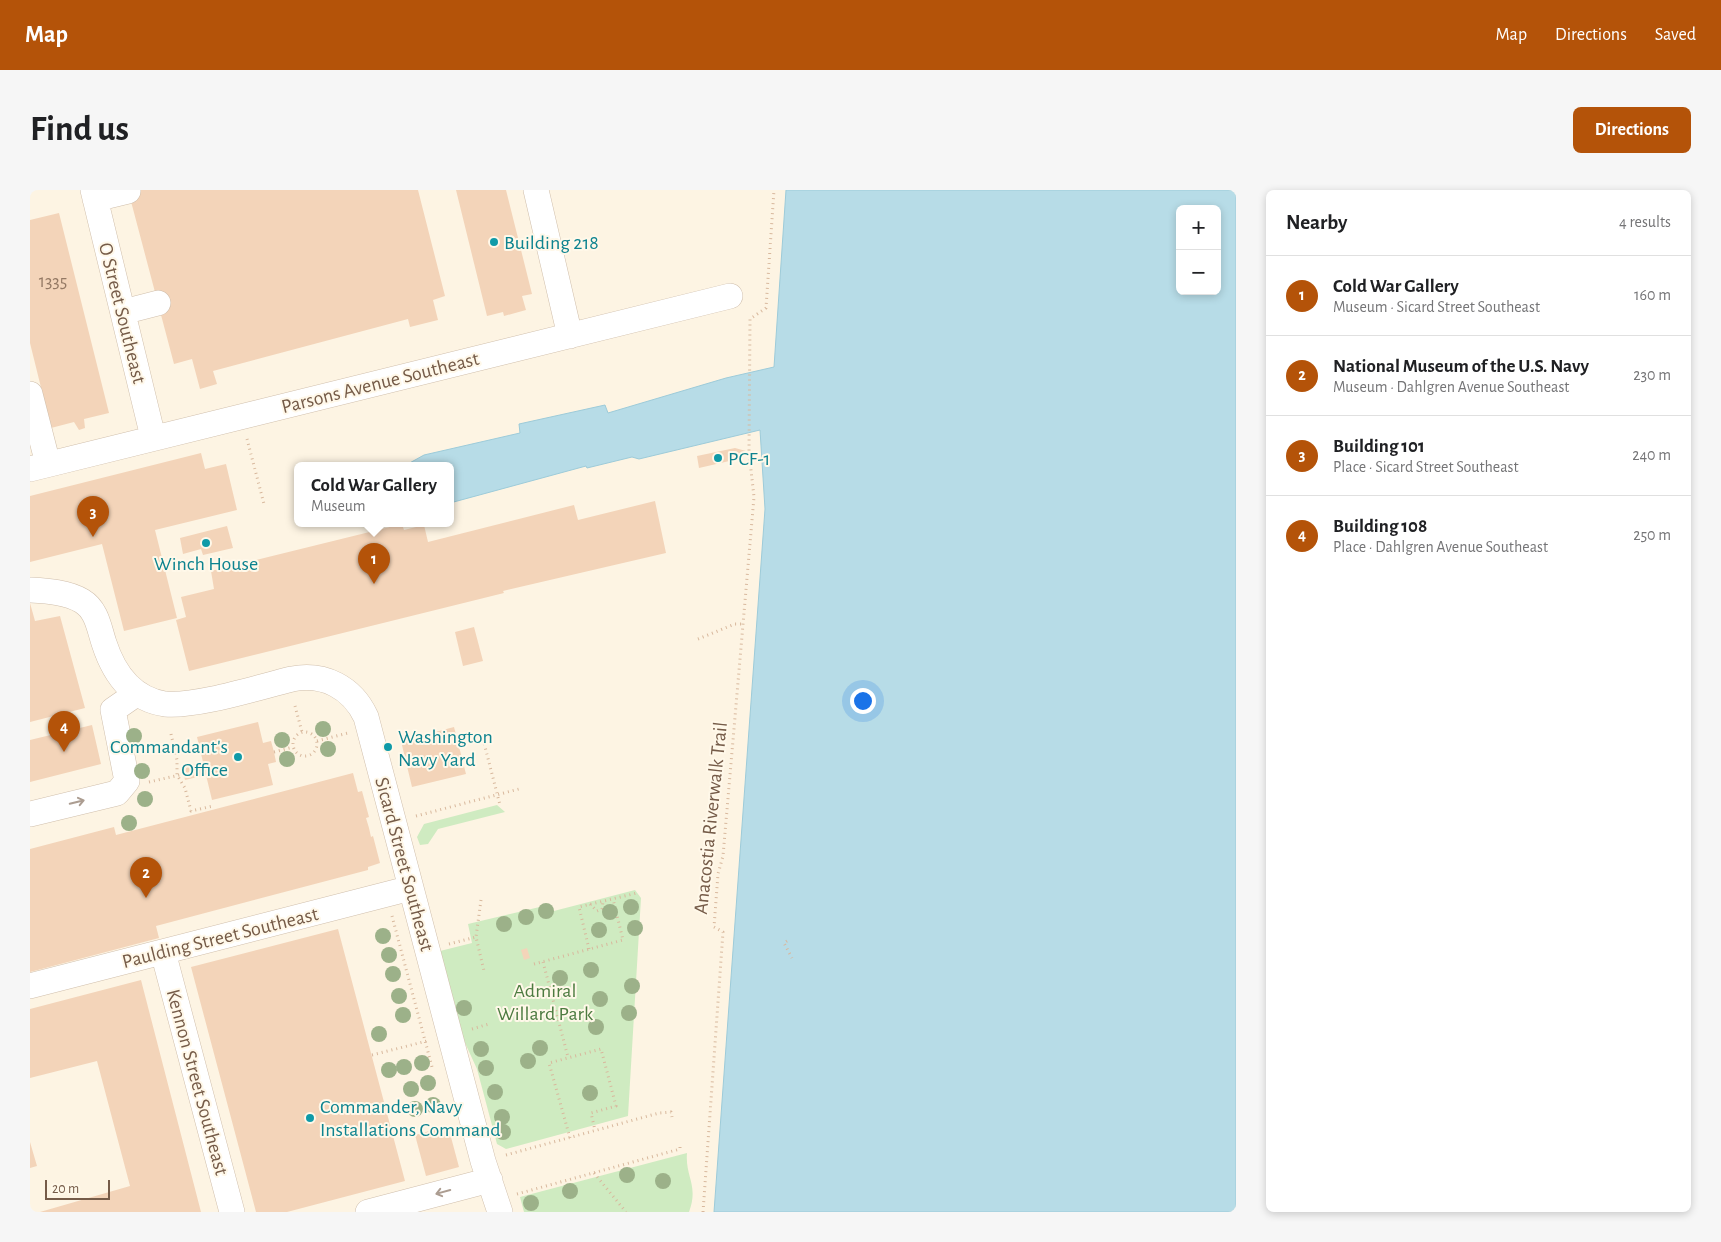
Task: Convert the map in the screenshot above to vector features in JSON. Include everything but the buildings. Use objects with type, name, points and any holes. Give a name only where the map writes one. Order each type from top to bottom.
[{"type":"street","points":[[536,190],[570,336]]},
{"type":"street","points":[[94,195],[128,191]]},
{"type":"street","name":"O Street Southeast","points":[[94,195],[153,437]]},
{"type":"street","name":"Parsons Avenue Southeast","points":[[39,467],[153,437],[730,296]]},
{"type":"street","points":[[123,312],[158,303]]},
{"type":"street","points":[[30,394],[39,467]]},
{"type":"street","points":[[30,590],[52,591],[82,601],[98,620],[116,671],[136,694],[113,710],[127,781],[117,792],[30,814]]},
{"type":"street","name":"Sicard Street Southeast","points":[[136,694],[164,703],[186,704],[292,679],[310,677],[324,679],[344,689],[357,701],[366,717],[483,1161],[490,1180],[508,1203]]},
{"type":"street","name":"Paulding Street Southeast","points":[[30,986],[411,888]]},
{"type":"street","name":"Kennon Street Southeast","points":[[163,952],[232,1212]]},
{"type":"street","points":[[368,1212],[490,1180]]},
{"type":"path","name":"Anacostia Riverwalk Trail","points":[[703,1212],[723,932],[714,927],[718,874],[724,856],[754,497],[748,452],[750,319],[766,308],[774,190]]},
{"type":"path","points":[[247,439],[264,504]]},
{"type":"path","points":[[698,639],[736,624],[744,624]]},
{"type":"path","points":[[295,706],[302,732]]},
{"type":"path","points":[[302,732],[309,732],[317,741],[317,748],[308,756],[297,754],[293,747],[294,740],[302,732]]},
{"type":"path","points":[[317,741],[350,732]]},
{"type":"path","points":[[171,734],[177,760],[177,775],[185,788],[191,811],[213,806]]},
{"type":"path","points":[[483,739],[500,805]]},
{"type":"path","points":[[274,752],[293,747]]},
{"type":"path","points":[[148,782],[184,774]]},
{"type":"path","points":[[411,817],[519,789]]},
{"type":"path","points":[[589,949],[579,907],[637,893]]},
{"type":"path","points":[[534,964],[622,940],[613,899]]},
{"type":"path","points":[[481,900],[476,937],[484,971]]},
{"type":"path","points":[[590,904],[597,911],[602,909],[603,901]]},
{"type":"path","points":[[787,941],[784,943],[792,958]]},
{"type":"path","points":[[544,962],[568,1057]]},
{"type":"path","points":[[372,1055],[425,1042]]},
{"type":"path","points":[[570,1138],[549,1062],[601,1049],[616,1106],[590,1113],[595,1130]]},
{"type":"path","points":[[506,1155],[659,1113],[670,1112],[672,1118]]},
{"type":"path","points":[[508,1203],[594,1173],[680,1149],[680,1143]]},
{"type":"path","points":[[594,1173],[626,1212]]},
{"type":"green space","points":[[497,805],[505,812],[438,829],[428,844],[420,845],[417,837],[424,824]]},
{"type":"green space","name":"Admiral Willard Park","points":[[635,890],[641,898],[628,1116],[506,1149],[497,1144],[477,1069],[460,1032],[436,952],[472,943],[468,924],[548,905],[550,912]]},
{"type":"green space","points":[[687,1153],[693,1195],[689,1212],[524,1212],[520,1197]]},
{"type":"water","points":[[786,190],[1236,190],[1236,1212],[714,1212],[765,509],[760,430],[639,459],[632,457],[587,468],[586,466],[454,502],[454,462],[411,462],[424,455],[520,433],[519,424],[605,405],[608,413],[726,378],[774,367]]},
{"type":"place","name":"Building 218","points":[[494,242]]},
{"type":"place","name":"PCF-1","points":[[718,458]]},
{"type":"place","name":"Building 101","points":[[93,537]]},
{"type":"place","name":"Winch House","points":[[206,543]]},
{"type":"place","name":"Cold War Gallery","points":[[374,584]]},
{"type":"place","name":"Washington Navy Yard","points":[[388,747]]},
{"type":"place","name":"Building 108","points":[[64,752]]},
{"type":"place","name":"Commandant's Office","points":[[238,757]]},
{"type":"place","name":"National Museum of the U.S. Navy","points":[[146,898]]},
{"type":"place","name":"Commander, Navy Installations Command","points":[[310,1118]]}]
